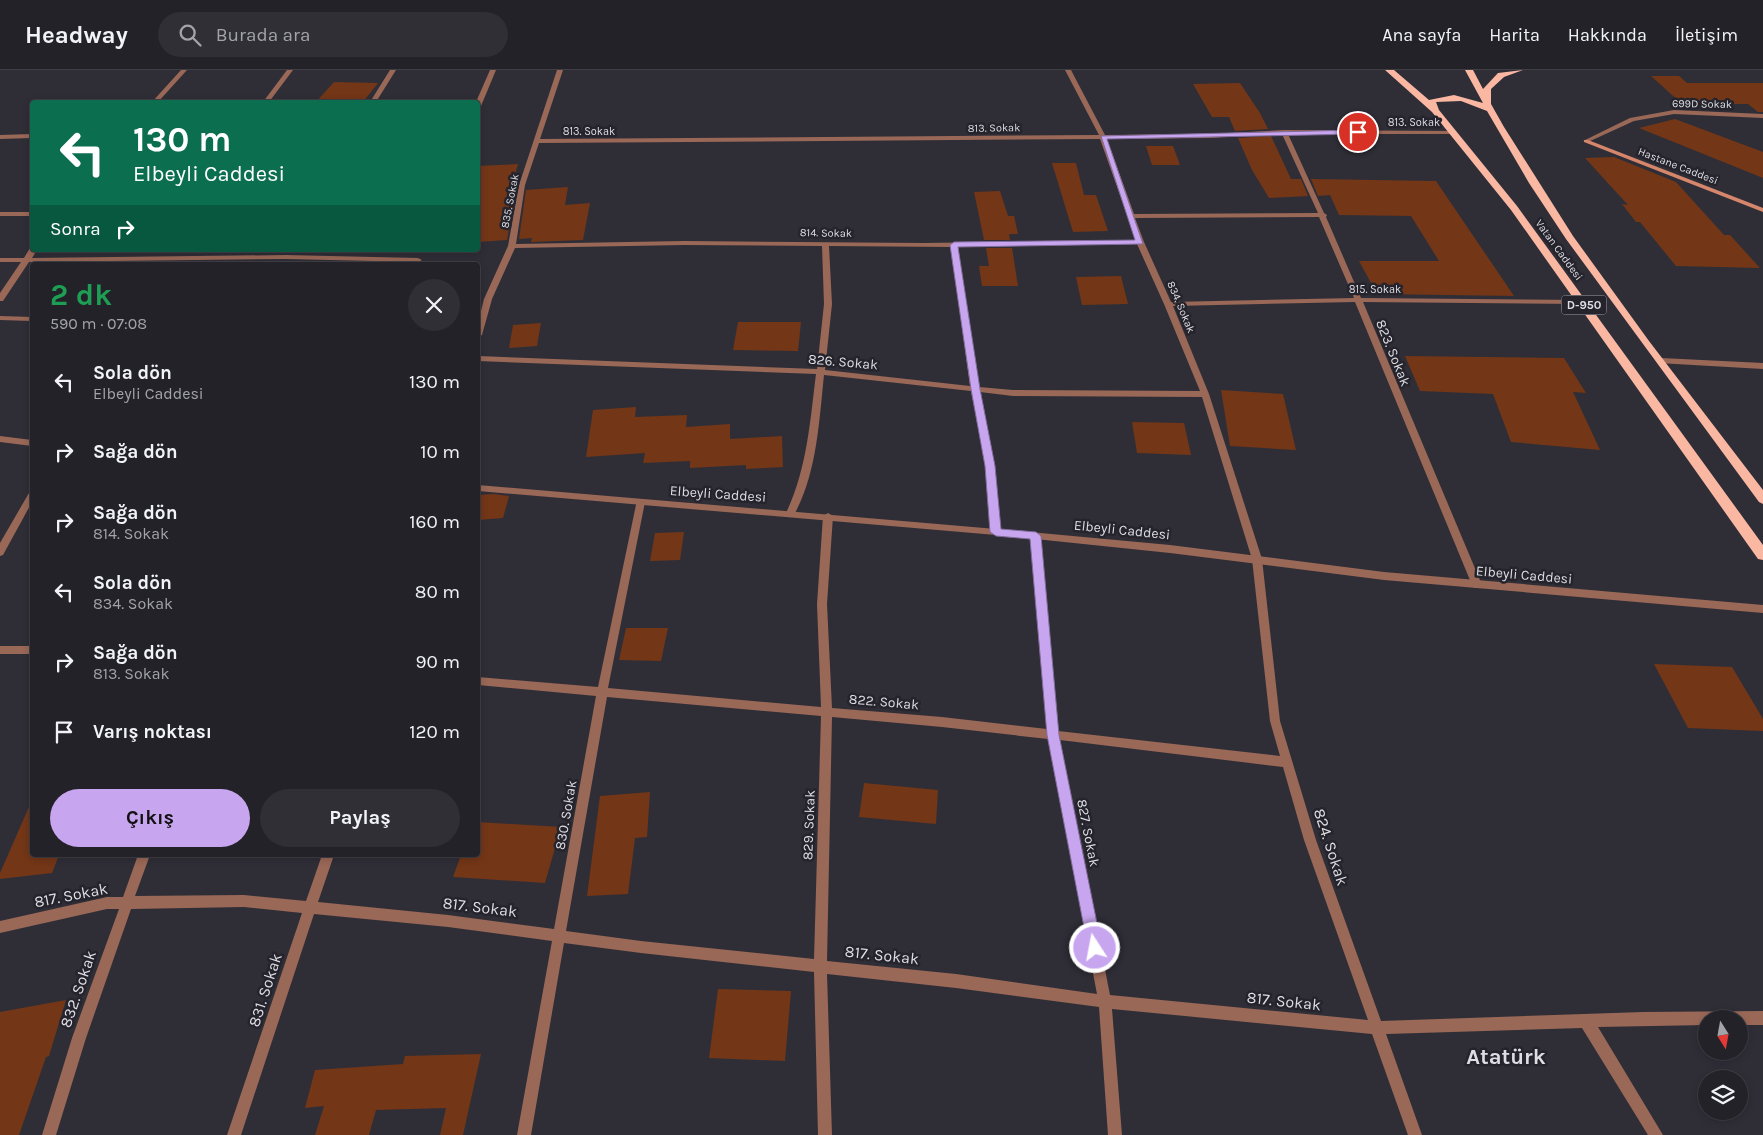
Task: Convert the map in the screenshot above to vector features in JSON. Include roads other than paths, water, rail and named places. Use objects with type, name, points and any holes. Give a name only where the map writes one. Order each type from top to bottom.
[{"type":"highway","name":"Vatan Caddesi","points":[[1389,70],[1435,110],[1514,208],[1763,555]]},
{"type":"highway","name":"Vatan Caddesi","points":[[1469,70],[1488,109],[1579,252],[1763,499]]},
{"type":"highway","points":[[1488,109],[1487,88],[1501,75],[1519,70]]},
{"type":"highway","points":[[1435,110],[1432,101],[1450,96],[1477,102],[1488,109]]},
{"type":"main road","name":"Hastane Caddesi","points":[[1586,141],[1763,210]]},
{"type":"street","points":[[158,100],[184,70]]},
{"type":"street","points":[[268,100],[290,70]]},
{"type":"street","points":[[374,100],[393,70]]},
{"type":"street","points":[[480,101],[492,70]]},
{"type":"street","name":"835. Sokak","points":[[480,327],[488,299],[512,246],[522,185],[560,70]]},
{"type":"street","name":"834. Sokak","points":[[1068,70],[1103,137],[1140,242],[1205,394],[1257,560]]},
{"type":"street","name":"699D Sokak","points":[[1586,141],[1632,119],[1674,112],[1763,116]]},
{"type":"street","name":"813. Sokak","points":[[536,141],[1103,137],[1284,132],[1451,132]]},
{"type":"street","name":"823. Sokak","points":[[1284,132],[1324,215],[1478,584]]},
{"type":"street","points":[[0,137],[30,136]]},
{"type":"street","points":[[0,214],[30,214]]},
{"type":"street","points":[[1131,216],[1324,215]]},
{"type":"street","name":"814. Sokak","points":[[512,246],[684,243],[954,245],[1140,242]]},
{"type":"street","points":[[790,513],[801,491],[812,445],[828,304],[825,244]]},
{"type":"street","points":[[954,245],[975,389],[990,466],[996,532]]},
{"type":"street","points":[[0,298],[32,252]]},
{"type":"street","points":[[154,252],[153,255],[160,262]]},
{"type":"street","points":[[283,262],[289,252]]},
{"type":"street","points":[[182,262],[286,257],[417,262]]},
{"type":"street","points":[[0,260],[116,262]]},
{"type":"street","name":"815. Sokak","points":[[1168,304],[1358,300],[1582,302]]},
{"type":"street","points":[[0,318],[30,319]]},
{"type":"street","name":"826. Sokak","points":[[480,359],[819,372],[1013,393],[1205,394]]},
{"type":"street","points":[[1661,361],[1763,366]]},
{"type":"street","points":[[0,440],[30,443]]},
{"type":"street","name":"Elbeyli Caddesi","points":[[480,488],[828,516],[1036,536],[1478,584],[1763,609]]},
{"type":"street","points":[[0,552],[30,499]]},
{"type":"street","name":"830. Sokak","points":[[524,1135],[561,936],[602,693],[640,502]]},
{"type":"street","name":"829. Sokak","points":[[825,1135],[820,966],[827,712],[822,604],[828,516]]},
{"type":"street","name":"827. Sokak","points":[[1036,536],[1053,735],[1106,1001],[1115,1135]]},
{"type":"street","name":"824. Sokak","points":[[1257,560],[1275,721],[1310,840],[1414,1135]]},
{"type":"street","points":[[0,650],[30,650]]},
{"type":"street","name":"822. Sokak","points":[[480,681],[827,712],[1053,735],[1287,762]]},
{"type":"street","name":"832. Sokak","points":[[49,1135],[79,1038],[143,857]]},
{"type":"street","name":"831. Sokak","points":[[234,1135],[271,1030],[327,857]]},
{"type":"street","name":"817. Sokak","points":[[0,927],[107,903],[244,901],[448,920],[641,947],[956,981],[1106,1001],[1376,1028],[1586,1021],[1763,1018]]},
{"type":"street","points":[[1586,1021],[1656,1135]]},
{"type":"district","name":"Atatürk","points":[[1506,1057]]}]
